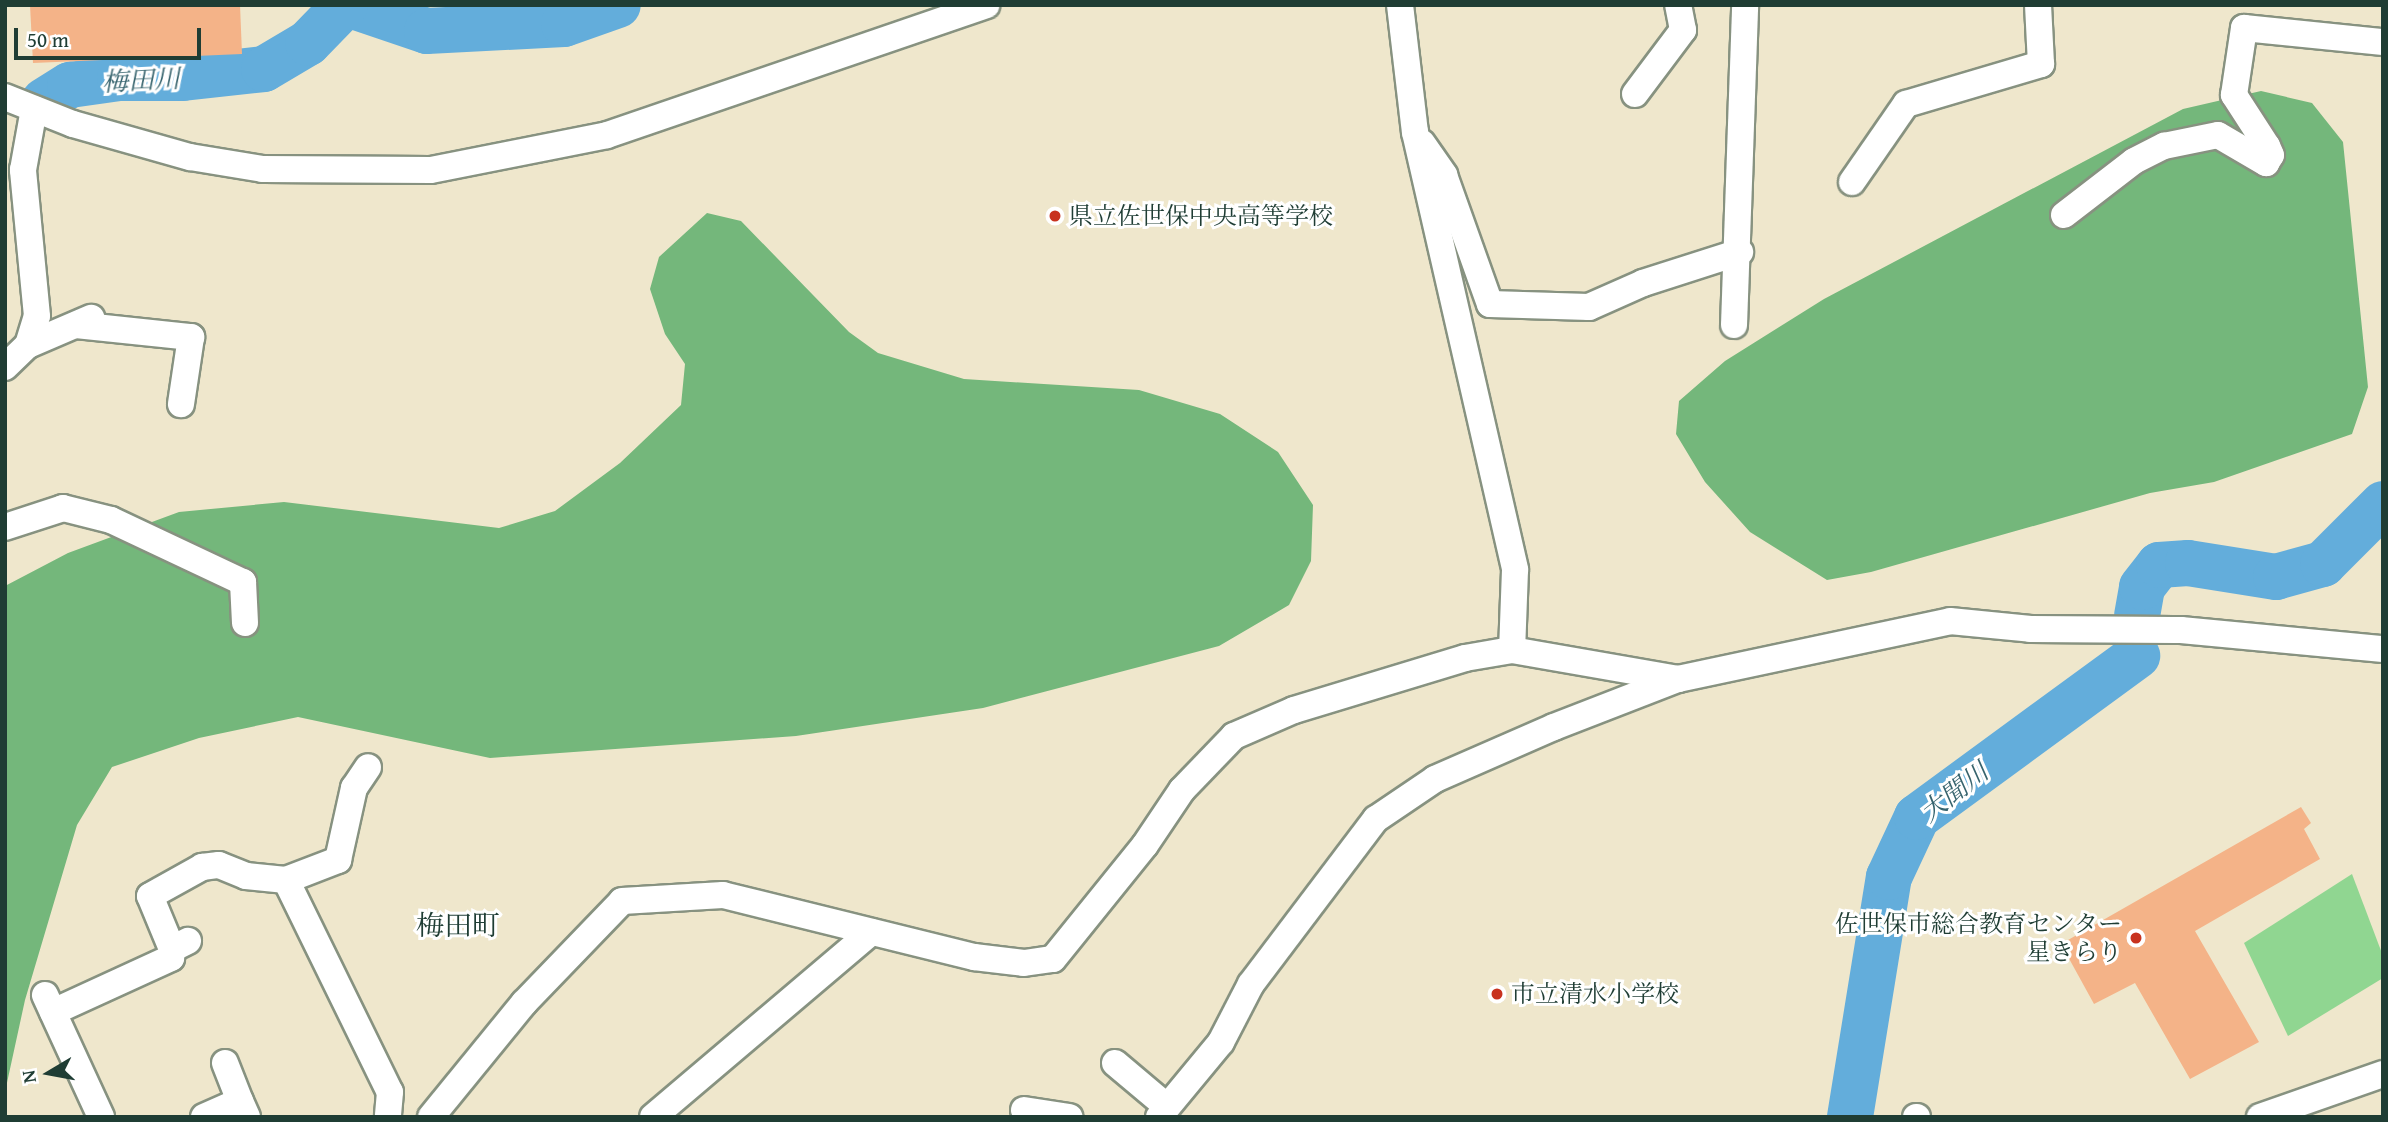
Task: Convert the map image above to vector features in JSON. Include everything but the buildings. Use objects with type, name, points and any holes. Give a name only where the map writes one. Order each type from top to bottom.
[{"type":"street","points":[[5,97],[190,157],[263,169],[431,170],[607,135],[986,5]]},
{"type":"street","points":[[1400,5],[1415,132],[1515,570],[1512,650]]},
{"type":"street","points":[[1635,94],[1682,30],[1678,5]]},
{"type":"street","points":[[1734,325],[1740,252],[1745,5]]},
{"type":"street","points":[[1852,182],[1906,104],[2041,64],[2038,5]]},
{"type":"street","points":[[2064,215],[2134,161],[2164,146],[2218,135],[2266,163],[2271,155],[2267,146],[2234,95],[2245,28],[2383,42]]},
{"type":"street","points":[[28,345],[37,316],[23,170],[34,108]]},
{"type":"street","points":[[1415,132],[1444,174],[1490,304],[1589,307],[1643,284],[1740,252]]},
{"type":"street","points":[[5,367],[28,345],[101,314]]},
{"type":"street","points":[[76,325],[191,337],[181,404]]},
{"type":"street","points":[[5,527],[63,508],[111,520],[243,582],[245,623]]},
{"type":"street","points":[[1115,1063],[1162,1112],[1221,1042],[1251,984],[1376,819],[1435,779],[1678,679],[1950,621],[2031,629],[2181,630],[2383,649]]},
{"type":"street","points":[[431,1117],[524,1003],[622,901],[723,895],[974,957],[1024,963],[1053,959],[1080,930],[1182,790],[1234,736],[1294,710],[1465,658],[1512,650],[1678,679]]},
{"type":"street","points":[[101,1117],[49,1004],[171,958],[180,945],[150,896],[210,866],[286,880],[338,860],[354,788],[369,767]]},
{"type":"street","points":[[286,880],[390,1092],[388,1117]]},
{"type":"street","points":[[653,1117],[871,932]]},
{"type":"street","points":[[204,1117],[243,1109],[225,1063]]},
{"type":"street","points":[[2260,1117],[2383,1074]]},
{"type":"street","points":[[1024,1110],[1069,1117]]},
{"type":"green space","points":[[2261,91],[2312,103],[2343,142],[2368,387],[2352,434],[2214,482],[2150,493],[1871,572],[1827,580],[1750,532],[1705,482],[1676,434],[1679,401],[1725,361],[1824,299],[2183,109]]},
{"type":"green space","points":[[707,213],[741,221],[849,332],[878,353],[964,379],[1139,390],[1220,414],[1278,452],[1313,505],[1311,561],[1289,605],[1219,646],[983,708],[796,736],[490,758],[298,717],[199,738],[112,767],[77,825],[25,1000],[5,1092],[5,586],[68,553],[179,512],[284,502],[499,528],[555,511],[620,463],[681,405],[685,364],[665,334],[650,289],[659,257]]},
{"type":"green space","points":[[2352,874],[2383,956],[2383,978],[2288,1036],[2244,943]]},
{"type":"waterway","name":"梅田川","points":[[44,101],[70,85],[120,78],[183,78],[264,69],[308,43],[345,5]]},
{"type":"waterway","points":[[350,5],[427,31],[564,24],[618,5]]},
{"type":"waterway","name":"大聞川","points":[[2137,616],[2142,587],[2159,565],[2188,563],[2276,577],[2323,564],[2383,504]]},
{"type":"waterway","name":"大聞川","points":[[1850,1117],[1889,877],[1917,817],[2137,656]]},
{"type":"place","name":"県立佐世保中央高等学校","points":[[1055,216]]},
{"type":"place","name":"佐世保市総合教育センター 星きらり","points":[[2136,938]]},
{"type":"place","name":"市立清水小学校","points":[[1497,994]]},
{"type":"district","name":"梅田町","points":[[458,925]]}]
